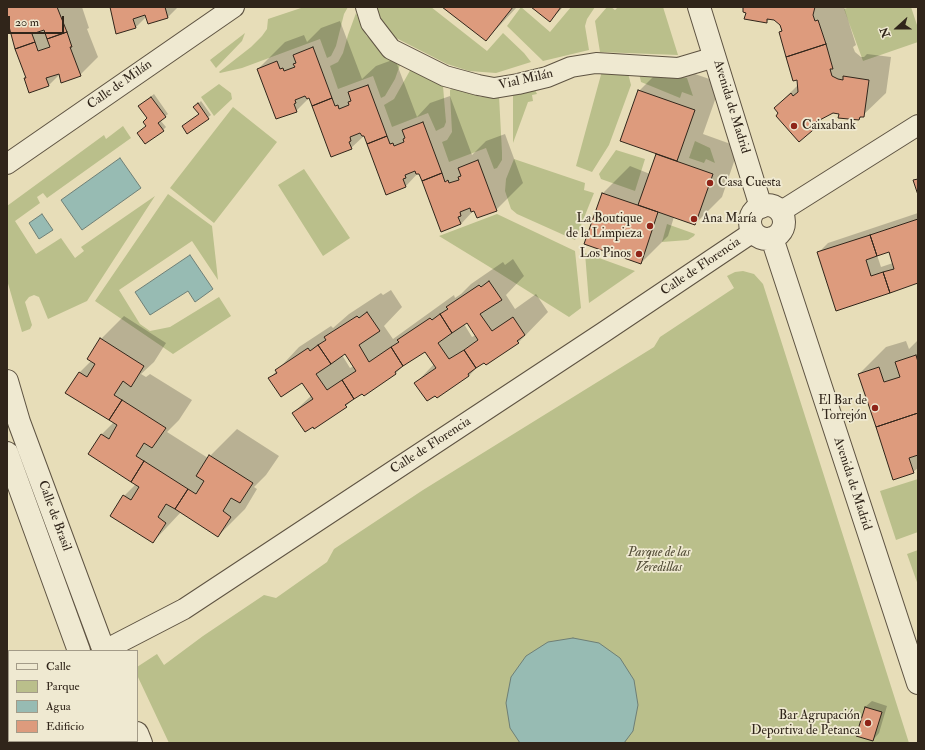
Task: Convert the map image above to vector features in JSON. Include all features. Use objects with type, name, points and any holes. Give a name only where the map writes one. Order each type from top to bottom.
[{"type":"street","name":"Calle de Milán","points":[[7,164],[234,7]]},
{"type":"street","name":"Vial Milán","points":[[366,7],[371,23],[392,49],[445,76],[494,88],[547,77],[571,67],[596,63],[678,68],[715,57]]},
{"type":"street","name":"Avenida de Madrid","points":[[699,7],[715,57],[770,209],[784,224],[778,235],[763,235]]},
{"type":"street","points":[[770,209],[918,125]]},
{"type":"street","name":"Avenida de Madrid","points":[[770,209],[752,214],[750,220],[763,235],[918,683]]},
{"type":"street","name":"Calle de Florencia","points":[[106,650],[190,604],[604,332],[763,235]]},
{"type":"street","name":"Calle de Brasil","points":[[7,381],[19,422],[104,650]]},
{"type":"street","name":"Calle de Brasil","points":[[7,452],[79,650]]},
{"type":"green space","points":[[304,7],[348,7],[344,14],[336,46],[331,56],[327,58],[320,39],[242,68],[219,72],[251,47],[262,36],[267,29],[268,19]]},
{"type":"green space","points":[[376,7],[431,7],[487,51],[503,33],[524,53],[531,62],[496,73],[469,71],[447,64],[396,38],[381,21]]},
{"type":"green space","points":[[521,7],[550,32],[571,7],[595,7],[587,19],[585,26],[589,50],[543,61],[507,26]]},
{"type":"green space","points":[[607,7],[611,7],[615,10],[618,7],[663,7],[678,55],[600,52],[595,21]]},
{"type":"green space","points":[[850,7],[911,7],[918,28],[918,42],[863,61],[844,9]]},
{"type":"green space","points":[[356,13],[366,35],[380,50],[401,62],[395,79],[385,96],[381,98],[373,76],[338,89],[330,66],[338,62],[343,53]]},
{"type":"green space","points":[[245,33],[242,41],[216,68],[210,60]]},
{"type":"green space","points":[[412,67],[443,86],[446,122],[444,127],[436,131],[428,113],[392,127],[384,105],[394,99]]},
{"type":"green space","points":[[602,71],[628,73],[631,85],[609,145],[592,172],[576,166]]},
{"type":"green space","points":[[639,73],[687,78],[693,96],[682,92],[680,98],[641,82]]},
{"type":"green space","points":[[219,84],[231,93],[232,99],[214,116],[201,97]]},
{"type":"green space","points":[[533,86],[537,94],[532,95],[533,101],[528,102],[513,143],[513,92]]},
{"type":"green space","points":[[453,88],[481,97],[499,96],[502,160],[497,168],[494,169],[486,148],[449,162],[442,142],[447,140],[452,132],[450,90]]},
{"type":"green space","points":[[233,107],[277,142],[214,223],[170,188]]},
{"type":"green space","points":[[123,126],[131,138],[47,198],[43,193],[37,197],[40,203],[15,221],[36,254],[61,238],[75,258],[84,251],[81,247],[155,196],[87,301],[48,319],[39,297],[34,295],[29,297],[25,302],[32,325],[30,329],[22,332],[7,280],[7,206],[104,135],[106,139]]},
{"type":"green space","points":[[695,141],[710,148],[715,163],[706,159],[704,163],[689,158]]},
{"type":"green space","points":[[616,150],[645,159],[635,191],[601,179],[599,174]]},
{"type":"green space","points":[[514,159],[585,183],[584,190],[594,193],[575,240],[517,214],[511,209],[505,191],[506,179]]},
{"type":"green space","points":[[304,169],[350,238],[323,256],[278,185]]},
{"type":"green space","points":[[168,194],[212,226],[218,280],[192,241],[119,290],[140,324],[150,331],[170,327],[219,297],[231,316],[173,354],[95,301]]},
{"type":"green space","points":[[497,214],[575,251],[581,308],[569,317],[439,236]]},
{"type":"green space","points":[[667,224],[695,234],[688,240],[662,242]]},
{"type":"green space","points":[[585,253],[635,271],[589,303]]},
{"type":"green space","name":"Parque de las Veredillas","points":[[743,271],[754,274],[763,284],[909,743],[169,743],[138,677],[138,666],[157,654],[164,665],[203,636],[264,595],[276,598],[327,562],[334,549],[423,490],[654,347],[660,337],[734,288],[727,276],[735,272]]},
{"type":"green space","points":[[918,479],[918,532],[896,540],[880,491]]},
{"type":"green space","points":[[918,550],[918,585],[907,554]]},
{"type":"water","points":[[120,158],[141,188],[82,230],[61,200]]},
{"type":"water","points":[[42,214],[53,230],[39,239],[29,223]]},
{"type":"water","points":[[190,255],[213,289],[195,302],[188,291],[150,315],[135,292]]},
{"type":"water","points":[[573,638],[599,643],[620,658],[634,680],[638,705],[633,731],[624,743],[520,743],[510,728],[506,703],[511,677],[526,656],[548,642]]},
{"type":"building","points":[[7,7],[57,7],[67,32],[47,39],[44,30],[32,34],[35,42],[15,49],[7,19]]},
{"type":"building","points":[[110,7],[165,7],[168,18],[148,24],[145,15],[133,19],[136,28],[116,34]]},
{"type":"building","points":[[442,7],[513,7],[486,41]]},
{"type":"building","points":[[531,7],[561,7],[550,22]]},
{"type":"building","points":[[743,7],[815,7],[813,15],[815,21],[818,20],[826,44],[786,57],[779,32],[782,31],[780,25],[774,20],[767,19],[767,23],[744,19],[746,13],[743,12]]},
{"type":"building","points":[[67,32],[72,47],[70,47],[81,76],[61,83],[59,74],[46,78],[49,86],[29,93],[24,78],[26,78],[15,49],[35,42],[38,51],[50,47],[47,39]]},
{"type":"building","points":[[826,44],[833,69],[830,69],[832,76],[843,80],[843,76],[869,80],[864,117],[860,117],[859,120],[838,118],[839,114],[833,113],[816,122],[819,125],[799,142],[776,116],[778,113],[774,108],[791,93],[793,96],[798,92],[797,80],[793,81],[786,57]]},
{"type":"building","points":[[313,47],[332,98],[312,106],[309,98],[307,99],[305,96],[295,100],[296,103],[294,104],[297,112],[276,119],[257,69],[277,61],[280,69],[283,68],[284,71],[295,67],[293,64],[296,63],[293,55]]},
{"type":"building","points":[[368,85],[387,136],[367,144],[364,136],[360,133],[350,137],[351,141],[349,142],[352,149],[331,157],[312,106],[332,98],[335,106],[338,105],[339,109],[349,105],[348,102],[351,101],[348,92]]},
{"type":"building","points":[[638,90],[695,110],[677,161],[620,141]]},
{"type":"building","points":[[151,97],[166,117],[158,123],[164,131],[145,144],[137,133],[146,126],[143,122],[147,118],[138,106]]},
{"type":"building","points":[[198,103],[209,119],[187,134],[182,126],[199,114],[193,107]]},
{"type":"building","points":[[423,122],[442,173],[422,181],[419,174],[416,174],[415,171],[405,175],[406,178],[403,179],[406,187],[386,195],[367,144],[387,136],[390,144],[393,143],[394,146],[404,142],[403,139],[405,138],[402,130]]},
{"type":"building","points":[[656,154],[713,174],[695,225],[638,205]]},
{"type":"building","points":[[478,160],[497,211],[477,218],[474,211],[471,212],[470,208],[460,212],[461,216],[458,217],[461,224],[441,232],[422,181],[442,173],[445,182],[448,180],[449,183],[459,180],[458,177],[461,176],[458,168]]},
{"type":"building","points":[[918,179],[918,195],[913,180]]},
{"type":"building","points":[[602,193],[658,212],[641,264],[584,244]]},
{"type":"building","points":[[918,219],[918,283],[890,293],[883,272],[894,269],[889,252],[877,256],[870,235]]},
{"type":"building","points":[[870,235],[877,256],[866,260],[871,276],[883,272],[890,293],[836,311],[817,252]]},
{"type":"building","points":[[489,281],[502,300],[480,314],[492,331],[513,317],[525,335],[517,341],[519,343],[486,365],[484,363],[476,368],[464,350],[478,340],[467,323],[452,333],[440,314],[448,309],[446,307],[479,285],[481,287]]},
{"type":"building","points":[[367,312],[380,331],[359,345],[369,362],[391,347],[403,366],[395,372],[396,374],[364,396],[362,394],[354,399],[342,380],[356,371],[345,354],[331,364],[318,345],[326,340],[324,337],[357,316],[359,318]]},
{"type":"building","points":[[440,314],[452,333],[438,343],[449,359],[464,350],[476,368],[468,374],[469,376],[437,398],[435,396],[427,401],[414,383],[436,368],[425,352],[403,366],[391,347],[399,342],[397,340],[430,318],[432,320]]},
{"type":"building","points":[[100,338],[144,366],[131,387],[123,381],[114,395],[122,400],[109,420],[65,393],[79,372],[87,377],[95,364],[87,359]]},
{"type":"building","points":[[318,345],[331,364],[316,374],[327,390],[342,380],[354,399],[345,405],[347,407],[314,429],[313,427],[305,432],[292,413],[313,399],[302,383],[281,397],[268,378],[277,373],[275,370],[308,348],[310,351]]},
{"type":"building","points":[[916,355],[918,362],[918,413],[876,427],[858,374],[879,367],[884,382],[900,377],[895,362]]},
{"type":"building","points":[[122,400],[166,428],[152,448],[144,443],[136,456],[144,461],[131,482],[88,454],[101,434],[109,439],[117,425],[109,420]]},
{"type":"building","points":[[918,413],[918,455],[909,458],[914,473],[893,480],[876,427]]},
{"type":"building","points":[[209,455],[253,483],[240,503],[231,498],[223,511],[231,517],[218,537],[175,509],[188,489],[196,494],[204,481],[196,476]]},
{"type":"building","points":[[144,461],[188,489],[175,509],[166,504],[158,517],[166,523],[153,543],[110,516],[123,495],[131,500],[139,487],[131,482]]},
{"type":"building","points":[[865,707],[882,712],[873,741],[856,736]]},
{"type":"place","name":"Caixabank","points":[[794,126]]},
{"type":"place","name":"Casa Cuesta","points":[[710,183]]},
{"type":"place","name":"Ana María","points":[[694,219]]},
{"type":"place","name":"La Boutique de la Limpieza","points":[[650,226]]},
{"type":"place","name":"Los Pinos","points":[[639,254]]},
{"type":"place","name":"El Bar de Torrejón","points":[[875,408]]},
{"type":"place","name":"Bar Agrupación Deportiva de Petanca","points":[[868,723]]}]
